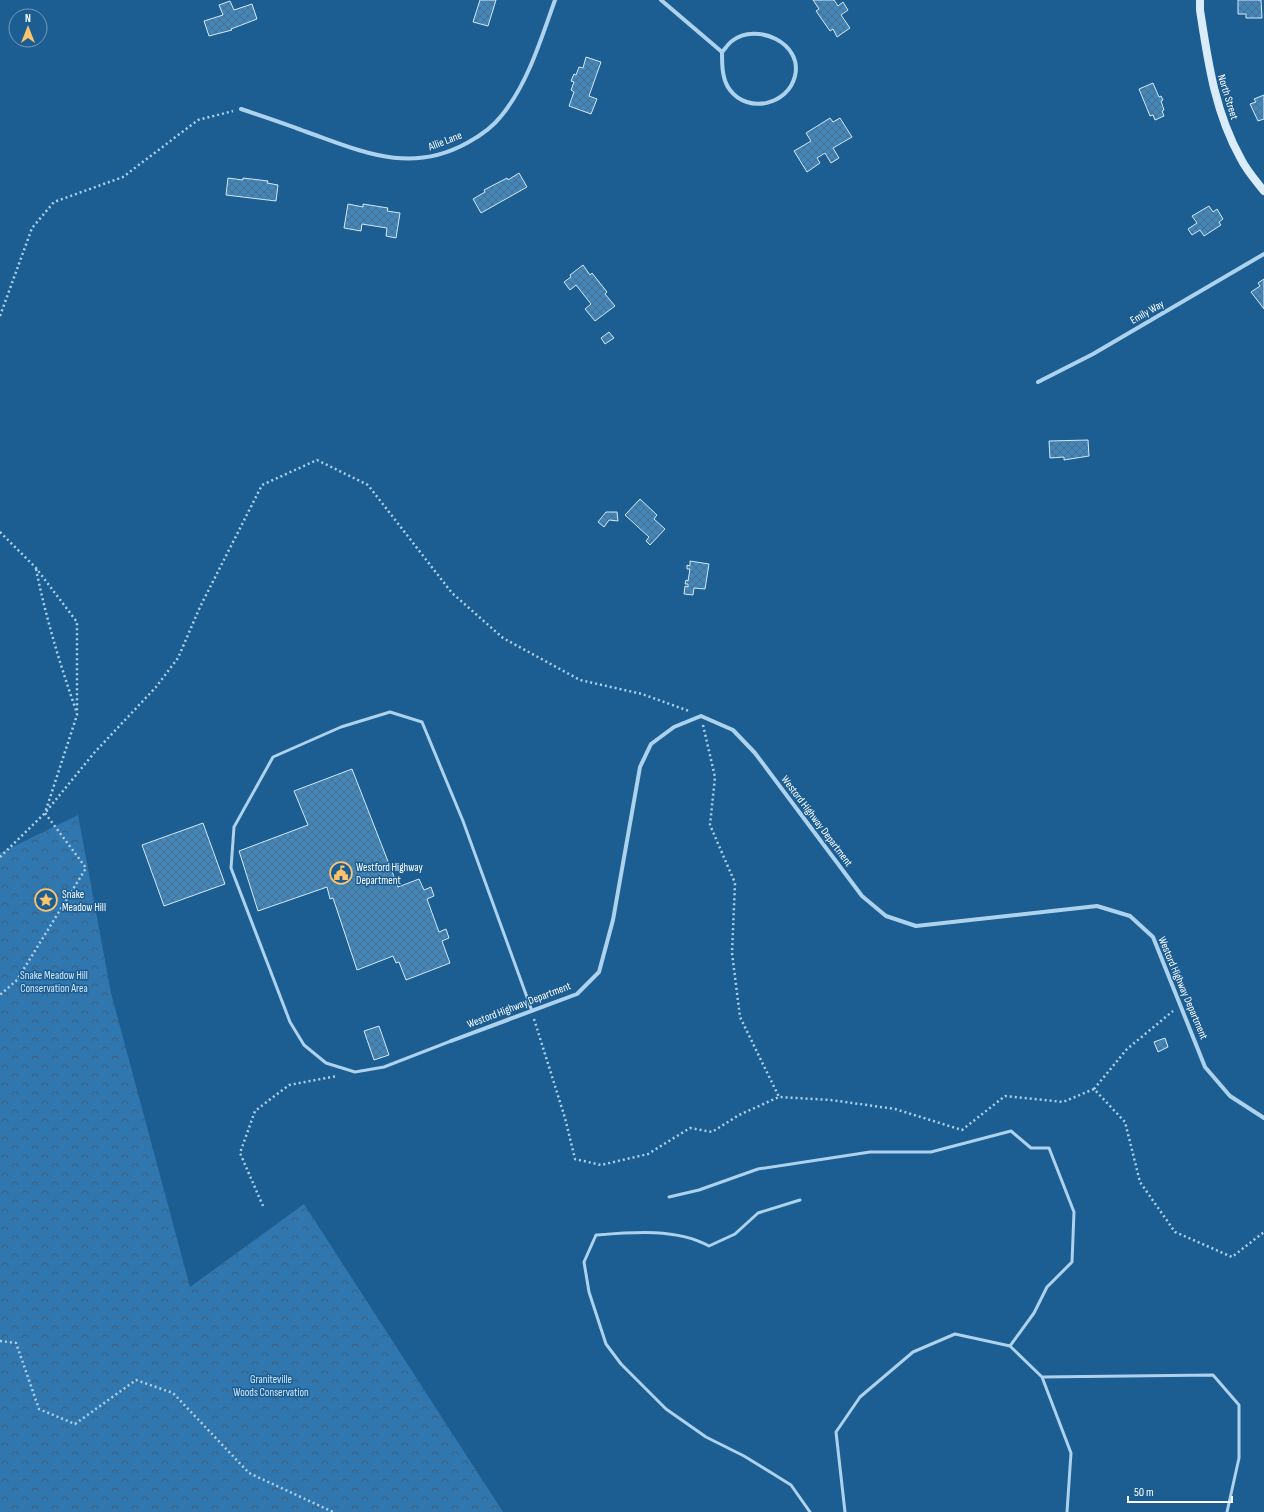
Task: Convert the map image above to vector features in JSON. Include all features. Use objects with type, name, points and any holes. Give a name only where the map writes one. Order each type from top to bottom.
[{"type":"main road","name":"North Street","points":[[1200,0],[1200,10],[1210,75],[1216,99],[1229,134],[1241,160],[1264,192]]},
{"type":"street","name":"Allie Lane","points":[[241,109],[353,149],[382,156],[404,159],[433,158],[454,150],[481,135],[502,116],[517,92],[534,56],[555,0]]},
{"type":"street","points":[[661,0],[722,52],[722,69],[730,90],[741,101],[757,104],[774,102],[787,92],[795,76],[796,60],[792,51],[780,41],[768,35],[745,36],[733,40],[722,52]]},
{"type":"street","name":"Emily Way","points":[[1038,382],[1093,354],[1264,254]]},
{"type":"street","name":"Westord Highway Department","points":[[451,1041],[577,994],[599,972],[613,920],[640,767],[651,744],[674,727],[701,716],[733,730],[755,753],[862,896],[886,916],[916,926],[1098,906],[1130,916],[1153,937],[1205,1066],[1230,1096],[1264,1118]]},
{"type":"lane","points":[[451,1041],[384,1066],[355,1072],[326,1063],[304,1045],[290,1022],[231,868],[234,827],[273,757],[341,727],[390,712],[422,722],[463,821],[532,1011]]},
{"type":"lane","points":[[669,1197],[699,1190],[758,1168],[870,1152],[931,1152],[1011,1131],[1031,1148],[1049,1148],[1074,1212],[1072,1262],[1047,1287],[1034,1313],[1010,1346]]},
{"type":"lane","points":[[800,1200],[758,1213],[735,1234],[709,1246],[696,1239],[640,1231],[596,1235],[584,1262],[589,1292],[606,1344],[621,1364],[666,1409],[706,1437],[744,1456],[791,1485],[810,1512]]},
{"type":"lane","points":[[845,1512],[836,1432],[860,1397],[913,1352],[955,1334],[1010,1346],[1042,1377],[1058,1423],[1071,1453],[1067,1512]]},
{"type":"lane","points":[[1042,1377],[1213,1375],[1239,1404],[1239,1458],[1227,1512]]},
{"type":"path","points":[[0,316],[32,228],[54,202],[123,177],[198,120],[241,109]]},
{"type":"path","points":[[0,857],[45,812],[94,753],[156,687],[178,658],[200,607],[262,485],[317,460],[368,485],[452,593],[503,638],[580,680],[642,694],[701,716],[715,777],[710,824],[735,883],[732,952],[740,1016],[779,1097]]},
{"type":"path","points":[[0,532],[36,568],[77,622],[77,715],[45,812]]},
{"type":"path","points":[[36,568],[44,608],[59,661],[77,715]]},
{"type":"path","points":[[0,995],[17,980],[86,868],[45,812]]},
{"type":"path","points":[[532,1011],[565,1118],[575,1159],[601,1165],[648,1154],[690,1128],[712,1132],[739,1115],[779,1097],[831,1100],[895,1109],[962,1130],[1005,1096],[1063,1102],[1094,1089],[1127,1049],[1181,1005]]},
{"type":"path","points":[[263,1206],[240,1153],[255,1111],[290,1085],[355,1072]]},
{"type":"path","points":[[1094,1089],[1125,1122],[1140,1182],[1175,1232],[1232,1257],[1264,1232]]},
{"type":"path","points":[[0,1341],[16,1344],[39,1409],[75,1424],[136,1380],[151,1385],[173,1393],[249,1473],[333,1512]]},
{"type":"green space","name":"Graniteville Woods Conservation","points":[[78,815],[111,993],[190,1287],[304,1204],[503,1512],[0,1512],[0,853]]},
{"type":"building","points":[[480,0],[496,0],[488,26],[473,22]]},
{"type":"building","points":[[813,0],[834,0],[838,6],[843,2],[848,10],[841,15],[850,28],[837,37],[833,29],[830,31],[816,11],[819,9]]},
{"type":"building","points":[[1238,0],[1261,0],[1262,18],[1246,18],[1246,14],[1238,14]]},
{"type":"building","points":[[230,1],[234,10],[252,4],[257,19],[231,29],[232,30],[209,36],[204,21],[223,15],[219,5]]},
{"type":"building","points":[[586,57],[601,62],[589,96],[597,99],[591,114],[569,106],[574,92],[571,90],[574,82],[571,81],[574,74],[576,75],[579,67],[583,68]]},
{"type":"building","points":[[1153,83],[1159,97],[1161,96],[1163,100],[1161,101],[1164,110],[1162,111],[1164,116],[1155,120],[1153,115],[1150,116],[1139,89]]},
{"type":"building","points":[[1264,95],[1264,119],[1258,121],[1250,104],[1256,102],[1254,99]]},
{"type":"building","points":[[830,118],[833,122],[840,118],[852,137],[833,148],[839,158],[831,163],[825,153],[817,158],[820,163],[807,172],[794,151],[811,141],[806,133]]},
{"type":"building","points":[[519,173],[527,187],[481,213],[473,199],[485,192],[484,190],[507,178],[508,180]]},
{"type":"building","points":[[228,178],[268,181],[267,183],[278,185],[276,201],[226,195]]},
{"type":"building","points":[[348,204],[363,207],[363,204],[388,208],[387,211],[400,213],[396,238],[386,236],[387,228],[362,224],[361,231],[344,228]]},
{"type":"building","points":[[1209,206],[1213,212],[1217,209],[1223,219],[1219,222],[1221,225],[1204,236],[1200,230],[1192,235],[1188,229],[1197,223],[1192,216]]},
{"type":"building","points":[[583,265],[590,275],[592,273],[607,292],[605,294],[615,306],[595,321],[585,309],[591,304],[576,285],[570,290],[564,282],[571,277],[570,275]]},
{"type":"building","points":[[1264,279],[1264,309],[1251,292],[1260,286],[1258,283]]},
{"type":"building","points":[[609,332],[614,338],[605,344],[601,338]]},
{"type":"building","points":[[1088,440],[1089,456],[1064,460],[1064,457],[1050,458],[1049,441]]},
{"type":"building","points":[[640,499],[657,515],[654,519],[665,529],[650,545],[646,541],[649,537],[625,515]]},
{"type":"building","points":[[606,512],[617,512],[618,521],[609,520],[604,527],[598,522]]},
{"type":"building","points":[[690,561],[709,564],[705,589],[694,588],[693,595],[684,594],[685,586],[688,587],[688,584],[685,584],[686,580],[688,581],[690,569],[687,569],[687,565],[690,566]]},
{"type":"building","points":[[352,769],[398,887],[419,879],[424,890],[431,887],[434,896],[427,899],[439,932],[446,929],[449,938],[442,941],[450,963],[406,980],[399,962],[396,963],[393,956],[357,970],[333,898],[330,899],[327,887],[258,911],[239,851],[308,825],[294,791]]},
{"type":"building","points":[[203,823],[225,884],[164,906],[142,845]]},
{"type":"building","points":[[379,1026],[389,1055],[374,1060],[364,1031]]},
{"type":"building","points":[[1165,1038],[1168,1047],[1158,1052],[1154,1042]]},
{"type":"place","name":"Westford Highway Department","points":[[341,873]]},
{"type":"place","name":"Snake Meadow Hill","points":[[46,900]]},
{"type":"park label","name":"Snake Meadow Hill Conservation Area","points":[[54,981]]}]
